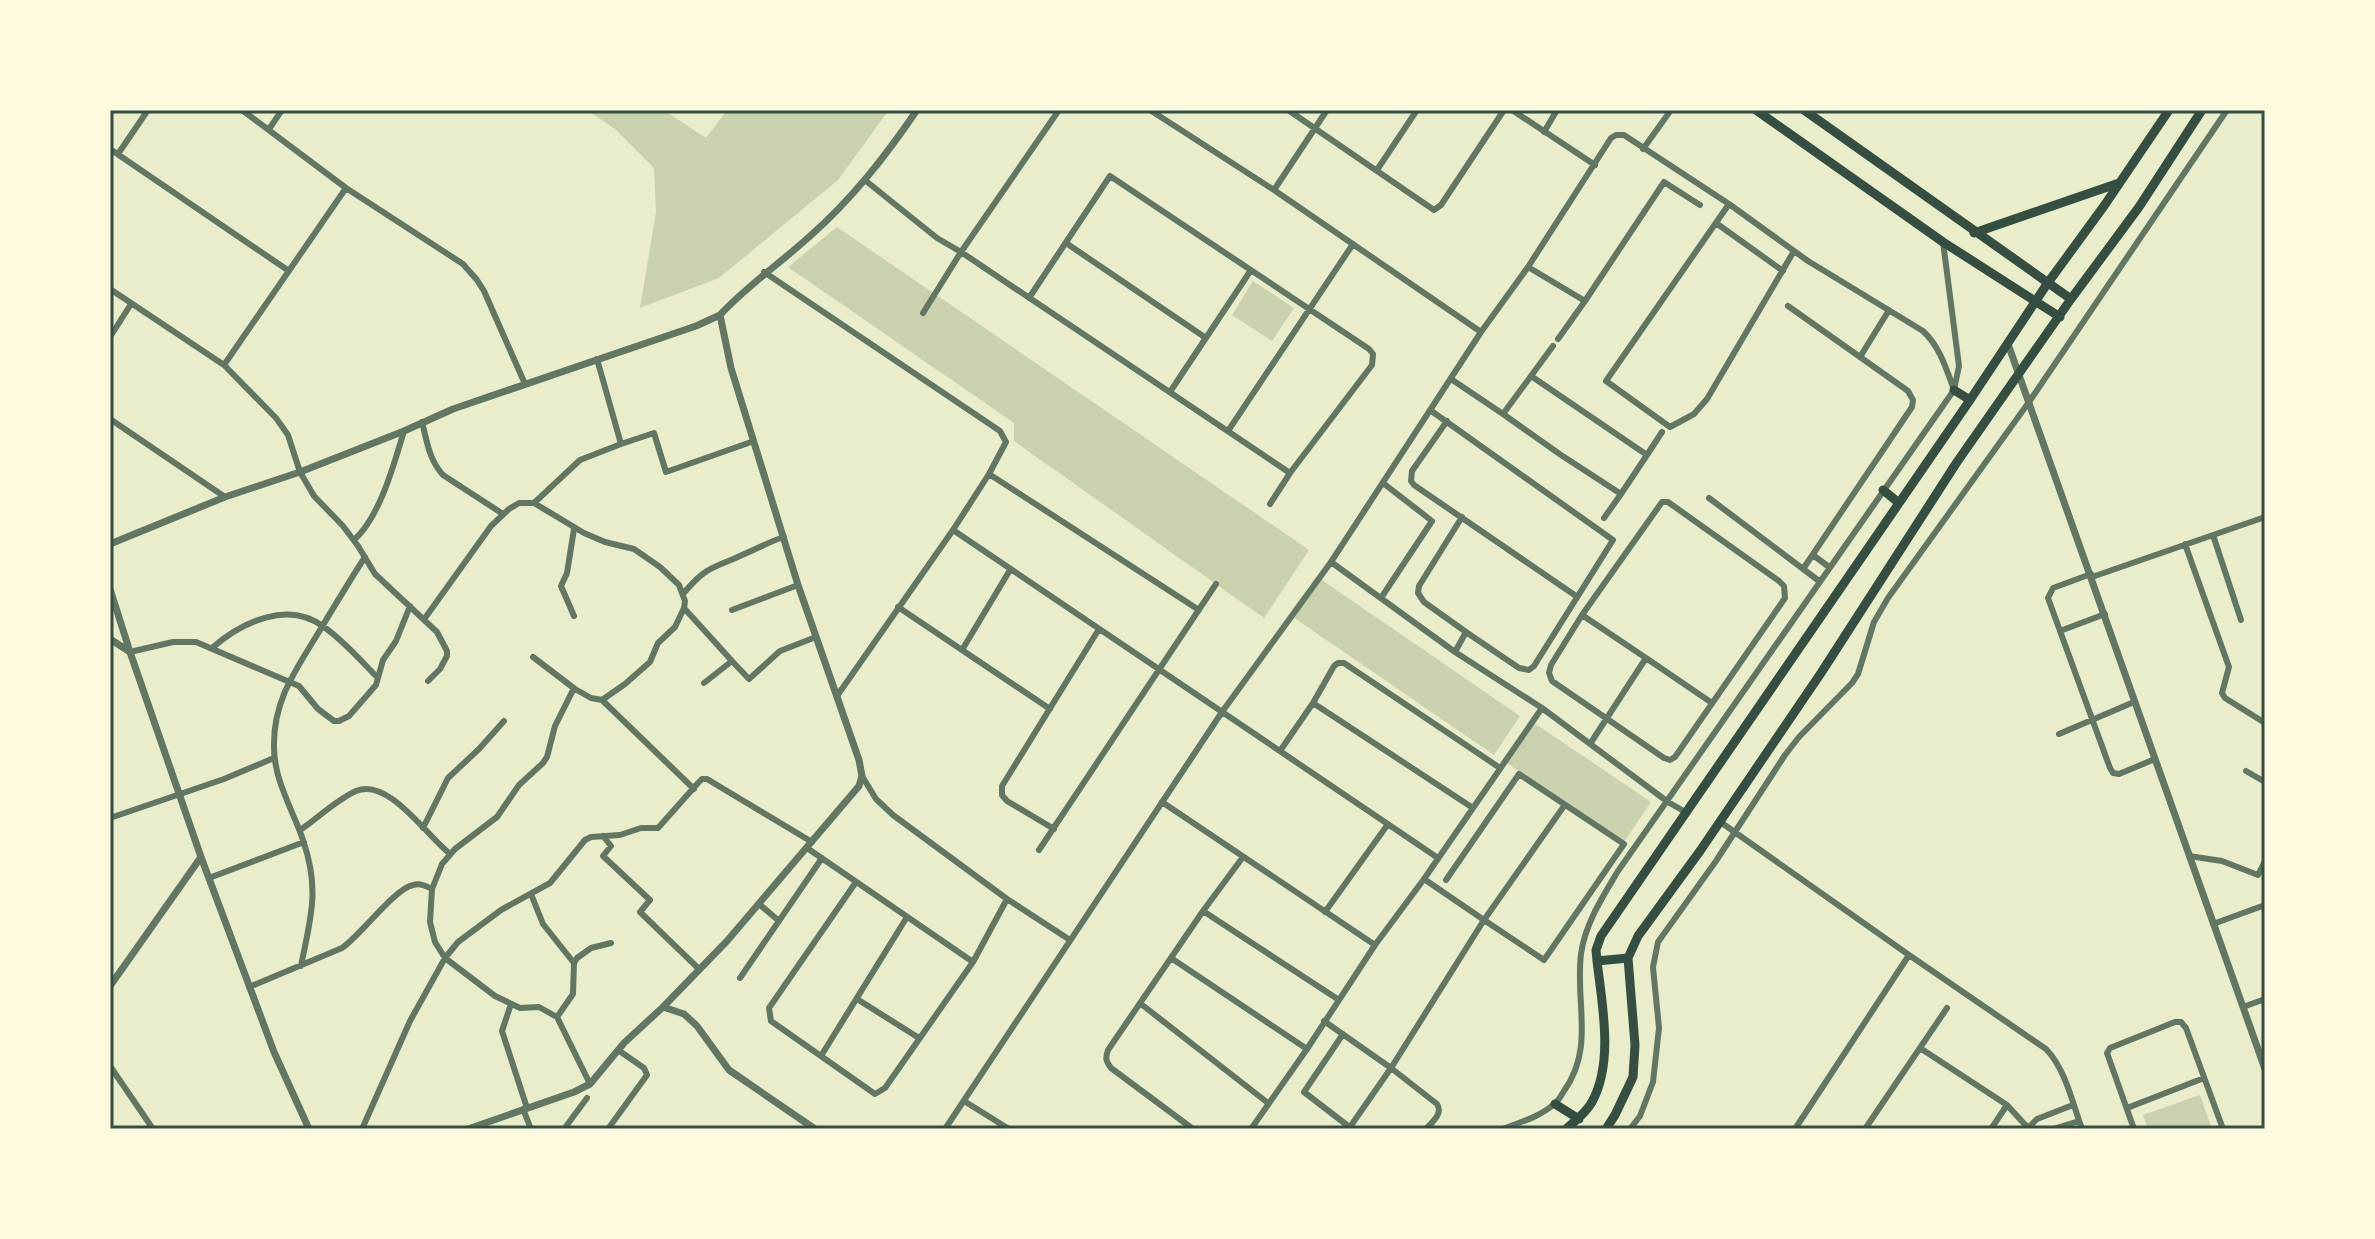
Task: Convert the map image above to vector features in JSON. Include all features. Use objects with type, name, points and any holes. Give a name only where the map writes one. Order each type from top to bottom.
[{"type":"main road","points":[[1756,110],[1943,242],[2060,317]]},
{"type":"main road","points":[[1804,110],[2071,299]]},
{"type":"main road","points":[[1566,1129],[1592,1103],[1600,1082],[1606,1034],[1596,950],[1601,936],[2169,110]]},
{"type":"main road","points":[[1606,1129],[1633,1077],[1635,1045],[1628,958],[1638,936],[1821,673],[1957,462],[2139,207],[2202,110]]},
{"type":"main road","points":[[1974,233],[2121,183]]},
{"type":"main road","points":[[1954,390],[1970,400]]},
{"type":"main road","points":[[1883,490],[1899,503]]},
{"type":"main road","points":[[1597,961],[1628,958]]},
{"type":"main road","points":[[1555,1104],[1579,1119]]},
{"type":"street","points":[[118,154],[148,110]]},
{"type":"street","points":[[242,110],[346,188],[463,264],[484,291],[525,384]]},
{"type":"street","points":[[269,129],[282,110]]},
{"type":"street","points":[[110,544],[225,497],[300,472],[453,409],[696,326],[720,315],[764,272],[808,238],[866,181],[887,156],[917,110]]},
{"type":"street","points":[[923,313],[1059,110]]},
{"type":"street","points":[[1150,110],[1274,190],[1481,332]]},
{"type":"street","points":[[1288,110],[1431,208],[1438,209],[1504,110]]},
{"type":"street","points":[[1274,190],[1327,110]]},
{"type":"street","points":[[1377,170],[1417,110]]},
{"type":"street","points":[[1512,110],[1595,165]]},
{"type":"street","points":[[1544,132],[1557,110]]},
{"type":"street","points":[[1643,149],[1671,110]]},
{"type":"street","points":[[1630,1129],[1640,1116],[1653,1082],[1659,1028],[1653,967],[1658,942],[1785,755],[1852,683],[1858,674],[1867,638],[1880,609],[2029,402],[2227,110]]},
{"type":"street","points":[[945,1129],[1222,712],[1331,562],[1611,138],[1624,135],[1794,251],[1923,331],[1932,340],[1954,390]]},
{"type":"street","points":[[110,149],[289,271]]},
{"type":"street","points":[[1029,298],[1110,176],[1369,349],[1373,360],[1270,504]]},
{"type":"street","points":[[866,181],[937,238],[1290,473]]},
{"type":"street","points":[[1558,339],[1664,182],[1700,205]]},
{"type":"street","points":[[224,365],[346,188]]},
{"type":"street","points":[[1729,204],[1606,381],[1670,427],[1701,409],[1794,251]]},
{"type":"street","points":[[1716,223],[1784,268]]},
{"type":"street","points":[[1503,1129],[1555,1104],[1569,1085],[1578,1065],[1583,1038],[1581,957],[1585,934],[1598,904],[1618,871],[1954,390],[1959,366],[1943,242]]},
{"type":"street","points":[[1066,243],[1206,338]]},
{"type":"street","points":[[1228,431],[1353,244]]},
{"type":"street","points":[[1528,267],[1585,301]]},
{"type":"street","points":[[1170,392],[1251,270]]},
{"type":"street","points":[[764,272],[1000,431],[1006,442],[953,530],[837,696]]},
{"type":"street","points":[[110,289],[224,365],[276,418],[288,435],[300,472],[314,496],[354,540],[375,574],[437,632],[447,656],[428,681]]},
{"type":"street","points":[[110,337],[131,304]]},
{"type":"street","points":[[1788,306],[1908,391],[1913,400],[1912,407],[1803,569]]},
{"type":"street","points":[[1860,357],[1889,310]]},
{"type":"street","points":[[720,315],[731,368],[798,585],[862,776],[876,799],[893,815],[1007,899],[1070,940]]},
{"type":"street","points":[[2008,344],[2265,1069]]},
{"type":"street","points":[[1503,414],[1553,346]]},
{"type":"street","points":[[597,359],[621,444]]},
{"type":"street","points":[[1531,376],[1647,455]]},
{"type":"street","points":[[1451,379],[1621,494]]},
{"type":"street","points":[[1430,410],[1613,540],[1529,670],[1519,668],[1466,632],[1424,602],[1418,593],[1419,586],[1462,517]]},
{"type":"street","points":[[110,419],[225,497]]},
{"type":"street","points":[[1447,421],[1412,471],[1411,481],[1576,596]]},
{"type":"street","points":[[422,422],[429,451],[443,475],[503,514]]},
{"type":"street","points":[[354,540],[372,517],[404,431]]},
{"type":"street","points":[[1604,518],[1662,432]]},
{"type":"street","points":[[534,503],[580,460],[654,433],[666,472],[754,441]]},
{"type":"street","points":[[989,474],[1199,610]]},
{"type":"street","points":[[1381,598],[1432,521],[1383,483]]},
{"type":"street","points":[[1709,498],[1819,581]]},
{"type":"street","points":[[1662,502],[1668,502],[1779,581],[1786,592],[1785,598],[1712,703],[1670,760],[1552,681],[1549,673],[1582,615],[1662,502]]},
{"type":"street","points":[[425,618],[480,541],[503,514],[519,503],[534,503],[574,529],[644,553],[672,577],[683,594],[684,608],[675,627],[658,643],[650,662],[602,700]]},
{"type":"street","points":[[2155,759],[2119,774],[2113,773],[2048,598],[2049,592],[2053,588],[2265,517]]},
{"type":"street","points":[[574,529],[567,573],[561,586],[574,616]]},
{"type":"street","points":[[953,530],[1438,858]]},
{"type":"street","points":[[2213,535],[2241,620]]},
{"type":"street","points":[[683,594],[706,570],[784,537]]},
{"type":"street","points":[[2185,544],[2229,667],[2222,693],[2265,723]]},
{"type":"street","points":[[1813,555],[1829,567]]},
{"type":"street","points":[[301,966],[314,901],[313,878],[300,830],[279,779],[274,758],[275,723],[288,682],[365,557]]},
{"type":"street","points":[[1331,562],[1687,813]]},
{"type":"street","points":[[962,650],[1010,570]]},
{"type":"street","points":[[1039,850],[1216,584]]},
{"type":"street","points":[[732,610],[798,585]]},
{"type":"street","points":[[110,589],[201,857],[274,1052],[309,1129]]},
{"type":"street","points":[[110,639],[130,652],[186,641],[212,648],[304,690],[312,703],[328,717],[339,721],[349,716],[376,685],[383,660],[396,641],[410,606]]},
{"type":"street","points":[[898,607],[1050,709]]},
{"type":"street","points":[[684,608],[749,679],[780,651],[816,637]]},
{"type":"street","points":[[212,648],[236,631],[269,616],[287,613],[323,626],[378,678]]},
{"type":"street","points":[[2060,631],[2105,614]]},
{"type":"street","points":[[1582,615],[1712,703]]},
{"type":"street","points":[[1054,829],[1007,801],[1002,795],[1002,786],[1099,629]]},
{"type":"street","points":[[1455,652],[1466,632]]},
{"type":"street","points":[[533,657],[575,689],[602,700],[694,789]]},
{"type":"street","points":[[1590,744],[1646,658]]},
{"type":"street","points":[[704,683],[732,661]]},
{"type":"street","points":[[1280,751],[1334,666],[1344,663],[1500,768]]},
{"type":"street","points":[[575,689],[558,717],[543,763],[519,785],[490,823],[449,853],[432,889],[431,928],[445,958],[495,996],[520,1008],[539,1007],[557,1017],[590,1084]]},
{"type":"street","points":[[2059,734],[2134,702]]},
{"type":"street","points":[[1313,703],[1473,808]]},
{"type":"street","points":[[1251,1129],[1375,945],[1542,708]]},
{"type":"street","points":[[423,828],[448,778],[504,721]]},
{"type":"street","points":[[110,818],[224,779],[274,758]]},
{"type":"street","points":[[2246,771],[2265,782]]},
{"type":"street","points":[[1424,879],[1544,960],[1624,844],[1519,774],[1446,880]]},
{"type":"street","points":[[468,1129],[590,1084],[618,1050],[727,941],[859,786],[862,776]]},
{"type":"street","points":[[362,1129],[410,1021],[445,958],[458,942],[494,915],[550,883],[585,840],[620,835],[641,828],[658,828],[702,779],[715,783],[810,845],[822,858],[973,962]]},
{"type":"street","points":[[300,830],[348,796],[362,790],[376,790],[393,799],[449,853]]},
{"type":"street","points":[[1162,802],[1375,945]]},
{"type":"street","points":[[1343,1034],[1304,1092],[1351,1128],[1484,920],[1564,806]]},
{"type":"street","points":[[1719,821],[2046,1049],[2061,1069],[2082,1129]]},
{"type":"street","points":[[1325,912],[1388,824]]},
{"type":"street","points":[[603,836],[611,846],[603,856],[650,900],[640,912],[699,969]]},
{"type":"street","points":[[209,878],[304,842]]},
{"type":"street","points":[[2189,856],[2222,861],[2258,875],[2265,861]]},
{"type":"street","points":[[110,986],[201,857]]},
{"type":"street","points":[[1193,1129],[1111,1068],[1106,1061],[1108,1050],[1243,857]]},
{"type":"street","points":[[740,978],[822,858]]},
{"type":"street","points":[[856,882],[769,1008],[771,1021],[875,1094],[885,1088],[973,962],[1007,899]]},
{"type":"street","points":[[249,987],[333,953],[353,940],[383,908],[411,885],[432,889]]},
{"type":"street","points":[[531,894],[543,924],[574,963]]},
{"type":"street","points":[[759,904],[779,921]]},
{"type":"street","points":[[2213,924],[2265,905]]},
{"type":"street","points":[[1203,911],[1339,1000]]},
{"type":"street","points":[[821,1056],[907,917]]},
{"type":"street","points":[[557,1017],[573,994],[574,963],[577,958],[587,950],[611,943]]},
{"type":"street","points":[[1795,1129],[1909,955]]},
{"type":"street","points":[[1171,958],[1307,1049]]},
{"type":"street","points":[[857,999],[919,1038]]},
{"type":"street","points":[[2243,1007],[2265,999]]},
{"type":"street","points":[[511,1004],[502,1031],[531,1129]]},
{"type":"street","points":[[1141,1004],[1268,1103]]},
{"type":"street","points":[[663,1007],[676,1009],[697,1026],[729,1070],[815,1129]]},
{"type":"street","points":[[1865,1129],[1947,1008]]},
{"type":"street","points":[[1324,1021],[1437,1104],[1439,1114],[1426,1129]]},
{"type":"street","points":[[2134,1129],[2107,1053],[2110,1048],[2123,1042],[2181,1022],[2186,1028],[2223,1129]]},
{"type":"street","points":[[1920,1048],[2007,1105],[2028,1129],[2037,1119],[2073,1105]]},
{"type":"street","points":[[608,1129],[647,1071],[618,1050]]},
{"type":"street","points":[[110,1066],[153,1129]]},
{"type":"street","points":[[2127,1108],[2204,1078]]},
{"type":"street","points":[[564,1129],[587,1098]]},
{"type":"street","points":[[964,1101],[1009,1129]]},
{"type":"street","points":[[1991,1129],[2007,1105]]},
{"type":"street","points":[[2053,1129],[2079,1121]]},
{"type":"green space","points":[[587,110],[664,110],[706,138],[727,110],[889,110],[838,180],[719,278],[640,308],[656,212],[654,168],[616,130]]},
{"type":"green space","points":[[837,227],[1309,550],[1264,618],[1014,441],[1014,423],[788,267]]},
{"type":"green space","points":[[1253,281],[1294,308],[1272,341],[1232,315]]},
{"type":"green space","points":[[1319,578],[1520,716],[1494,755],[1293,617]]},
{"type":"green space","points":[[1534,723],[1651,802],[1624,842],[1507,763]]},
{"type":"green space","points":[[2200,1095],[2212,1129],[2148,1129],[2143,1115]]}]
